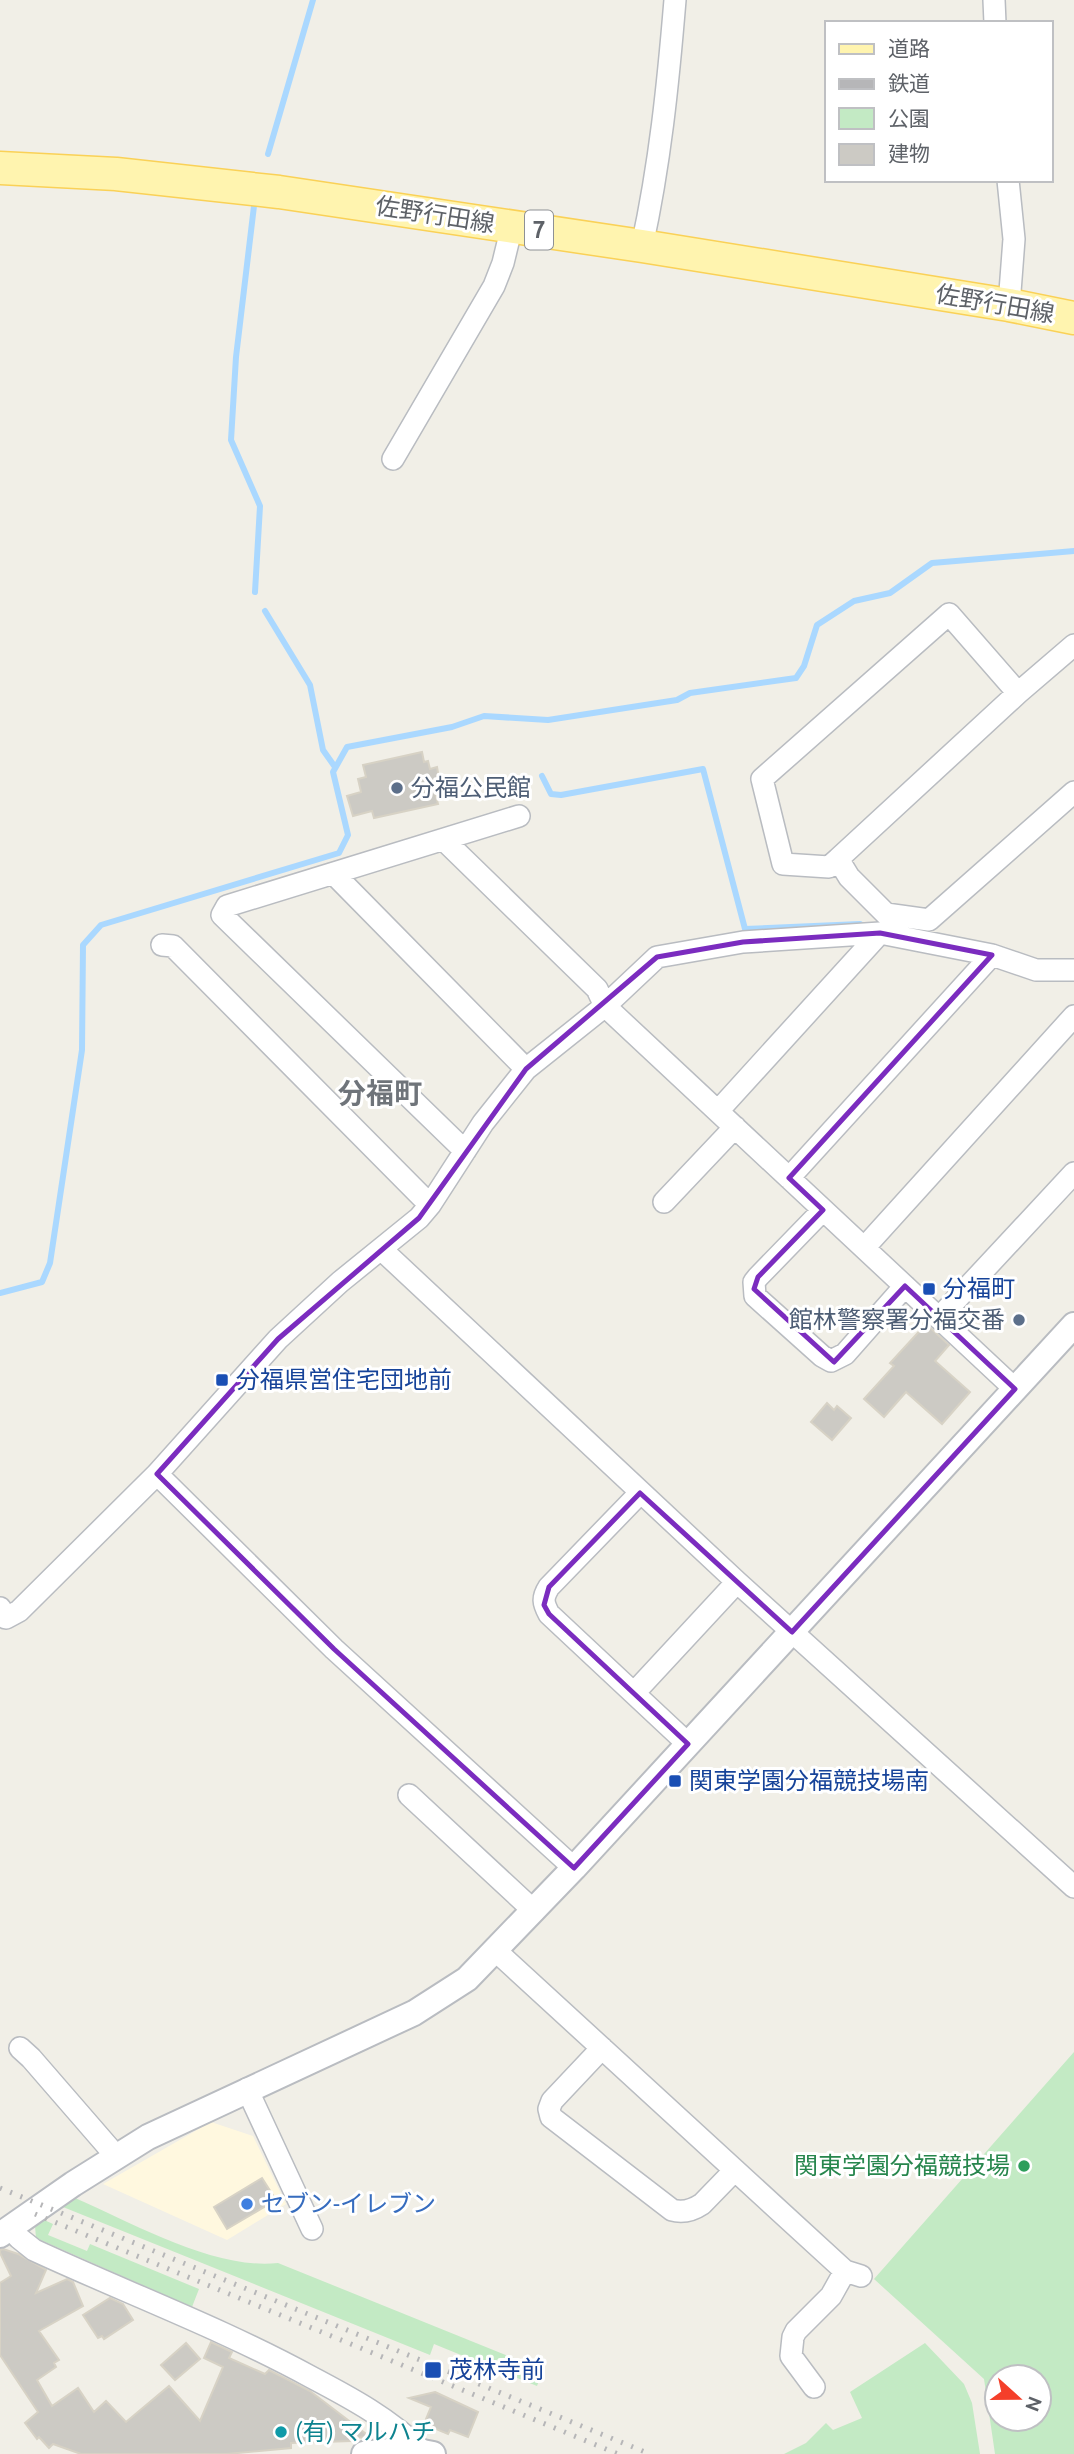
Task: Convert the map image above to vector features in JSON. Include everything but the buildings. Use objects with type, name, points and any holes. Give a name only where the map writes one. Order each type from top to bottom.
[{"type":"main road","name":"佐野行田線","points":[[0,168],[116,174],[279,191],[642,246],[1010,305],[1074,318]]},
{"type":"street","points":[[642,246],[657,175],[675,0]]},
{"type":"street","points":[[994,0],[996,21]]},
{"type":"street","points":[[1009,182],[1014,239],[1010,305]]},
{"type":"street","points":[[393,458],[494,286],[512,226]]},
{"type":"street","points":[[1018,694],[949,614],[762,779],[783,864],[829,867],[1018,694],[1070,657]]},
{"type":"street","points":[[838,859],[849,877],[886,914],[929,920],[1074,792]]},
{"type":"street","points":[[465,1151],[222,915],[227,906],[519,816]]},
{"type":"street","points":[[444,840],[597,989],[605,1006],[1015,1389]]},
{"type":"street","points":[[334,874],[526,1069]]},
{"type":"street","points":[[718,1111],[880,933]]},
{"type":"street","points":[[0,1608],[6,1618],[19,1611],[157,1474],[278,1339],[330,1290],[419,1218],[526,1069],[605,1006],[657,957],[743,942],[880,933],[992,955],[1035,970],[1074,970]]},
{"type":"street","points":[[162,945],[173,946],[430,1205]]},
{"type":"street","points":[[789,1178],[992,955]]},
{"type":"street","points":[[864,1248],[1074,1016]]},
{"type":"street","points":[[664,1202],[735,1127]]},
{"type":"street","points":[[939,1318],[1074,1173]]},
{"type":"street","points":[[823,1210],[754,1282],[755,1296],[831,1361],[845,1354],[905,1286]]},
{"type":"street","points":[[381,1249],[482,1345],[556,1410],[640,1493],[1074,1887]]},
{"type":"street","points":[[427,2453],[392,2423],[315,2379],[227,2333],[34,2250],[5,2231],[116,2156],[177,2122],[414,2013],[467,1979],[574,1868],[1074,1325]]},
{"type":"street","points":[[157,1474],[334,1649],[574,1868]]},
{"type":"street","points":[[640,1493],[549,1587],[544,1595],[544,1605],[549,1614],[688,1744]]},
{"type":"street","points":[[634,1693],[737,1581]]},
{"type":"street","points":[[409,1795],[534,1911]]},
{"type":"street","points":[[496,1951],[735,2170],[853,2273],[793,2337],[791,2356],[814,2387]]},
{"type":"street","points":[[20,2048],[116,2156]]},
{"type":"street","points":[[602,2048],[552,2101],[549,2109],[551,2117],[678,2212],[702,2204],[735,2170]]},
{"type":"street","points":[[247,2089],[312,2229]]},
{"type":"street","points":[[364,2454],[407,2449],[427,2453]]},
{"type":"highlighted area","points":[[880,933],[992,955],[789,1178],[823,1210],[758,1277],[754,1289],[834,1362],[905,1286],[1015,1389],[792,1632],[640,1493],[549,1587],[544,1605],[549,1614],[688,1744],[574,1868],[334,1649],[157,1474],[278,1339],[419,1218],[526,1069],[657,957],[743,942]]},
{"type":"shaded area","points":[[211,2122],[253,2136],[286,2204],[227,2240],[103,2184]]},
{"type":"green space","name":"関東学園分福競技場","points":[[1074,2052],[1074,2454],[995,2454],[992,2433],[1053,2433],[1053,2363],[983,2363],[983,2378],[874,2279]]},
{"type":"green space","points":[[75,2198],[149,2232],[201,2252],[253,2263],[278,2263],[543,2370],[537,2386],[434,2344],[430,2355],[63,2207]]},
{"type":"green space","points":[[42,2219],[53,2224],[48,2235],[87,2251],[90,2244],[199,2289],[192,2307],[36,2238],[35,2226]]},
{"type":"green space","points":[[925,2343],[964,2384],[972,2403],[980,2454],[784,2454],[806,2443],[826,2423],[833,2430],[862,2418],[850,2392]]},
{"type":"waterway","points":[[268,154],[313,0]]},
{"type":"waterway","points":[[254,206],[236,357],[231,440],[260,506],[255,592]]},
{"type":"waterway","points":[[0,1293],[42,1282],[50,1263],[82,1050],[83,945],[101,925],[339,853],[348,835],[333,772],[347,747],[452,727],[484,716],[548,720],[677,700],[690,693],[796,678],[804,666],[817,625],[854,601],[890,593],[932,563],[1074,551]]},
{"type":"waterway","points":[[265,611],[310,685],[323,750],[335,767]]},
{"type":"waterway","points":[[542,776],[551,794],[561,795],[703,769],[745,929],[860,924]]},
{"type":"railway","points":[[0,2188],[650,2454]]},
{"type":"railway","points":[[35,2214],[618,2454]]},
{"type":"place","name":"分福公民館","points":[[397,788]]},
{"type":"place","name":"分福町","points":[[929,1289]]},
{"type":"place","name":"館林警察署分福交番","points":[[1019,1320]]},
{"type":"place","name":"分福県営住宅団地前","points":[[222,1380]]},
{"type":"place","name":"関東学園分福競技場南","points":[[675,1781]]},
{"type":"place","name":"関東学園分福競技場","points":[[1024,2166]]},
{"type":"place","name":"セブン-イレブン","points":[[247,2204]]},
{"type":"place","name":"茂林寺前","points":[[433,2370]]},
{"type":"place","name":"(有) マルハチ","points":[[281,2432]]},
{"type":"district","name":"分福町","points":[[380,1093]]}]
